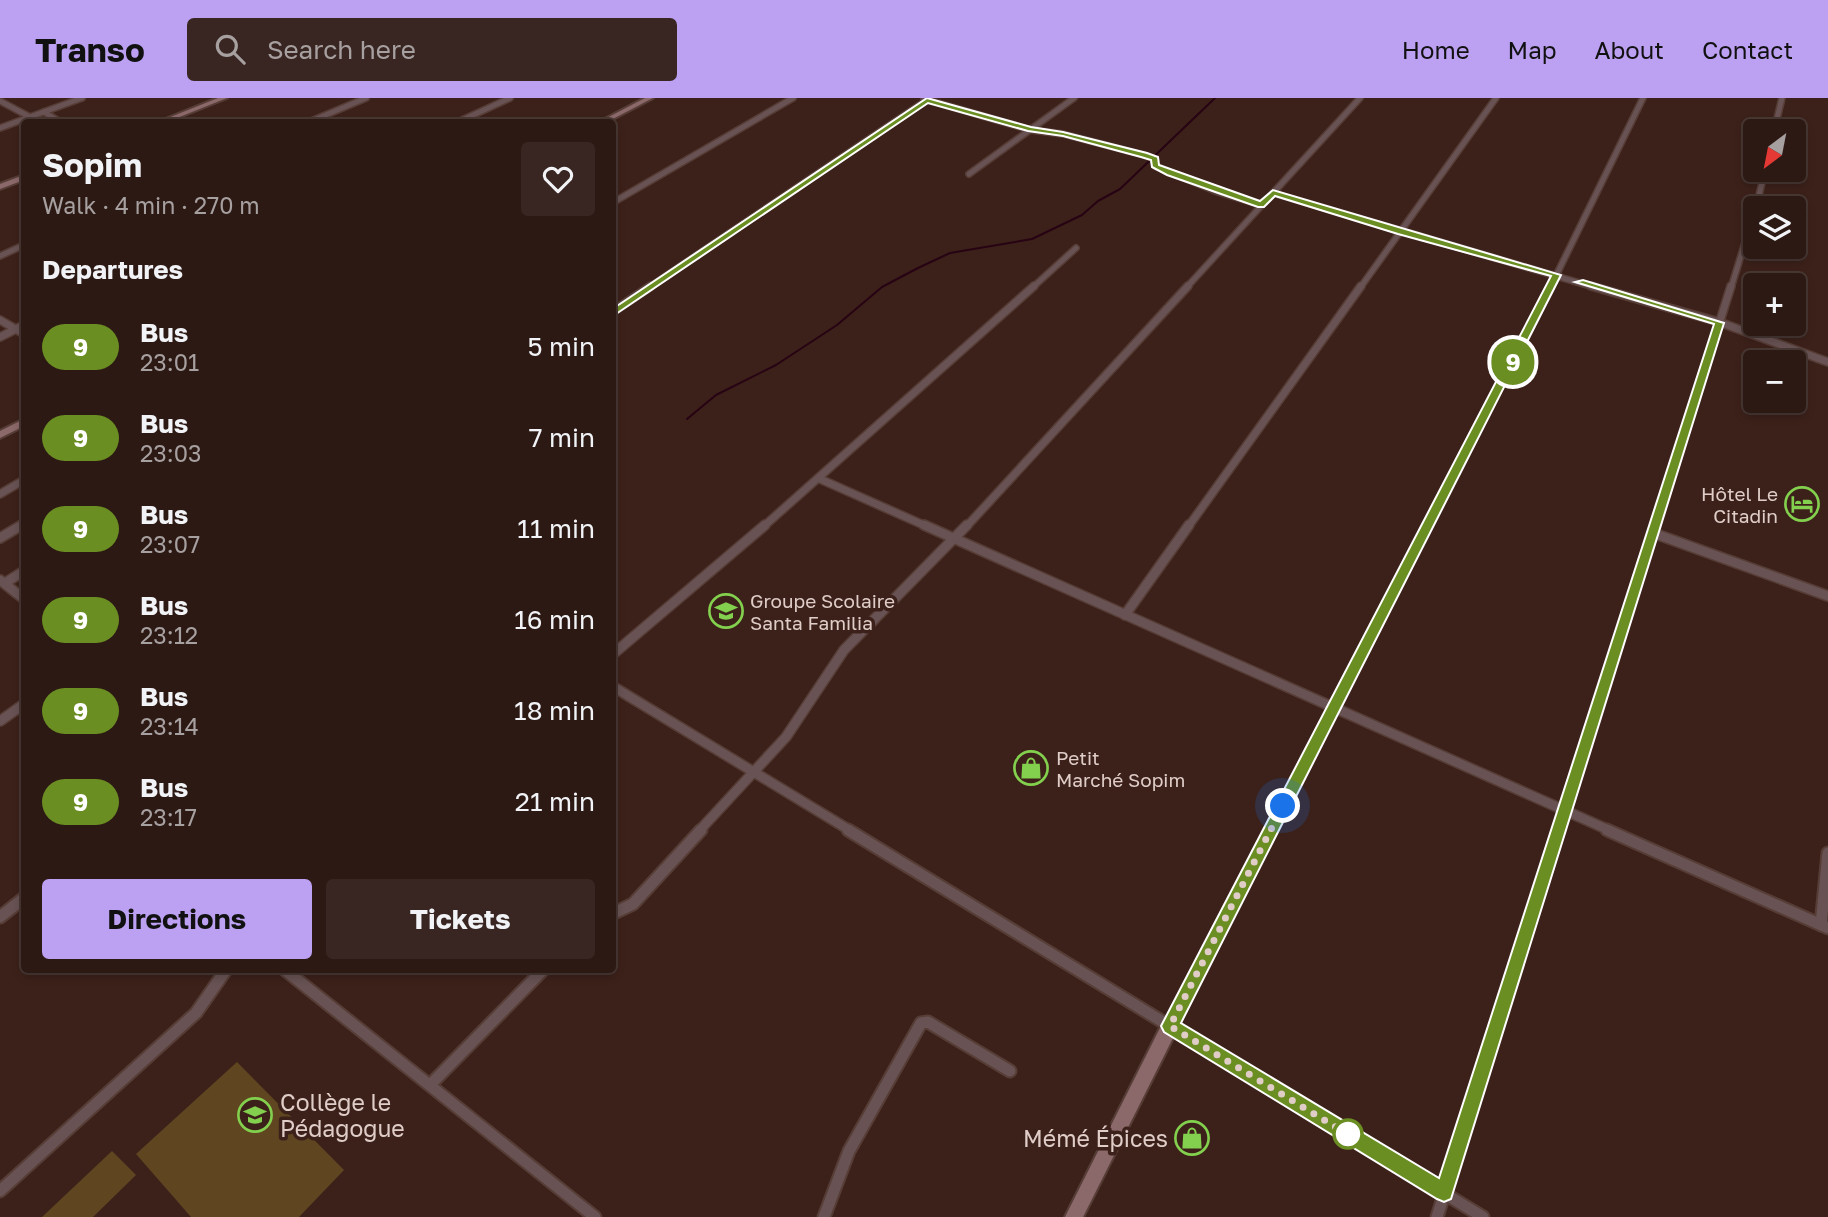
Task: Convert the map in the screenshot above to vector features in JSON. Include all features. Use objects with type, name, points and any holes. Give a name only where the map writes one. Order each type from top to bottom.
[{"type":"street","points":[[25,119],[82,98]]},
{"type":"street","points":[[170,119],[224,98]]},
{"type":"street","points":[[316,119],[366,98]]},
{"type":"street","points":[[464,119],[510,98]]},
{"type":"street","points":[[609,119],[650,98]]},
{"type":"street","points":[[616,201],[793,98]]},
{"type":"street","points":[[970,174],[1073,98]]},
{"type":"street","points":[[616,912],[633,904],[786,737],[844,650],[956,539],[1360,98]]},
{"type":"street","points":[[1125,615],[1496,98]]},
{"type":"street","points":[[1074,1217],[1557,275],[1643,98]]},
{"type":"street","points":[[1777,119],[1782,98]]},
{"type":"street","points":[[616,309],[926,99],[1031,130],[1063,134],[1144,155],[1155,159],[1155,166],[1170,174],[1261,205]]},
{"type":"street","points":[[0,101],[30,117]]},
{"type":"street","points":[[44,112],[55,119]]},
{"type":"street","points":[[0,128],[21,120]]},
{"type":"street","points":[[0,187],[21,178]]},
{"type":"street","points":[[1273,193],[1719,323],[1828,362]]},
{"type":"street","points":[[0,256],[21,246]]},
{"type":"street","points":[[1437,1217],[1743,247]]},
{"type":"street","points":[[616,652],[820,479],[1076,248]]},
{"type":"street","points":[[0,320],[21,332]]},
{"type":"street","points":[[0,337],[21,327]]},
{"type":"street","points":[[0,435],[21,424]]},
{"type":"street","points":[[820,479],[1824,926],[1828,853]]},
{"type":"street","points":[[0,494],[21,482]]},
{"type":"street","points":[[0,538],[21,526]]},
{"type":"street","points":[[1653,533],[1828,596]]},
{"type":"street","points":[[21,572],[2,581],[21,597]]},
{"type":"street","points":[[616,688],[1483,1217]]},
{"type":"street","points":[[0,721],[21,706]]},
{"type":"street","points":[[15,711],[21,717]]},
{"type":"street","points":[[0,917],[21,900]]},
{"type":"street","points":[[0,1191],[196,1013],[224,973]]},
{"type":"street","points":[[289,973],[595,1217]]},
{"type":"street","points":[[430,1085],[540,973]]},
{"type":"street","points":[[824,1217],[833,1187],[849,1151],[921,1023],[928,1022],[1010,1071]]},
{"type":"shaded area","points":[[237,1062],[344,1170],[299,1217],[191,1217],[136,1154]]},
{"type":"shaded area","points":[[112,1151],[136,1175],[93,1217],[42,1217]]},
{"type":"waterway","points":[[687,419],[716,395],[776,365],[837,325],[882,287],[918,268],[950,253],[1032,239],[1082,215],[1098,201],[1120,189],[1215,98]]},
{"type":"bus line","name":"9","points":[[616,309],[927,100],[1031,130],[1063,134],[1144,155],[1155,159],[1155,166],[1170,174],[1261,205],[1273,193],[1557,275],[1170,1026],[1444,1192],[1719,323],[1580,282]]},
{"type":"place","name":"Hôtel Le Citadin","points":[[1802,504]]},
{"type":"place","name":"Groupe Scolaire Santa Familia","points":[[726,611]]},
{"type":"place","name":"Petit Marché Sopim","points":[[1031,768]]},
{"type":"place","name":"Collège le Pédagogue","points":[[255,1115]]},
{"type":"place","name":"Mémé Épices","points":[[1192,1138]]},
{"type":"route","points":[[1283,806],[1170,1026],[1352,1137],[1348,1134]]}]
